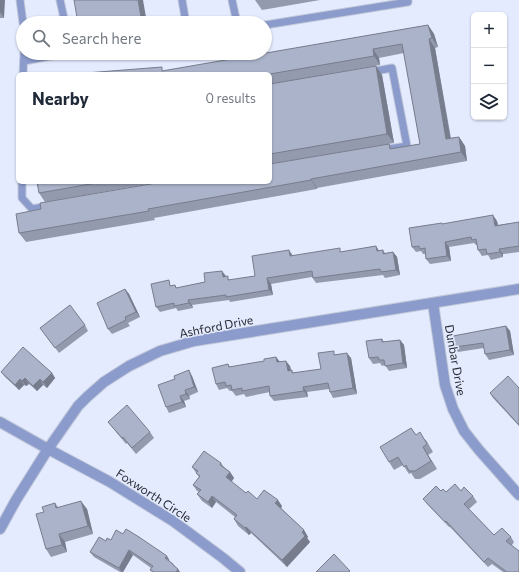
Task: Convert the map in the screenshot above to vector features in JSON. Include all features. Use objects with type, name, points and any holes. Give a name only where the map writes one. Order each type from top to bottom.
[{"type":"street","name":"Ashford Drive","points":[[0,529],[16,500],[48,449],[86,397],[104,382],[129,366],[160,351],[194,341],[519,289]]},
{"type":"street","name":"Dunbar Drive","points":[[433,303],[445,386],[453,409],[464,431],[519,495]]},
{"type":"street","name":"Foxworth Circle","points":[[0,422],[110,482],[173,521],[240,572]]},
{"type":"lane","points":[[20,0],[22,16]]},
{"type":"lane","points":[[60,0],[63,16]]},
{"type":"lane","points":[[182,0],[185,16]]},
{"type":"lane","points":[[232,0],[235,16]]},
{"type":"lane","points":[[272,24],[408,2],[408,0]]},
{"type":"lane","points":[[24,72],[24,61],[29,60]]},
{"type":"lane","points":[[362,73],[392,68],[407,146],[377,151]]},
{"type":"lane","points":[[22,184],[22,198],[32,208],[54,205]]},
{"type":"building","points":[[74,0],[138,0],[141,16],[77,16]]},
{"type":"building","points":[[428,25],[432,38],[429,39],[446,139],[459,137],[461,152],[148,209],[149,211],[19,233],[16,214],[41,209],[40,203],[150,184],[272,184],[272,164],[389,144],[390,149],[420,144],[402,44],[373,49],[374,56],[272,74],[272,72],[98,72],[162,67],[162,71],[226,60],[272,60],[272,52]]},
{"type":"building","points":[[376,66],[387,134],[272,154],[272,84]]},
{"type":"building","points":[[37,184],[91,184],[39,193]]},
{"type":"building","points":[[493,215],[495,226],[519,222],[519,246],[499,249],[500,252],[487,254],[486,249],[478,250],[476,239],[472,240],[471,237],[445,242],[447,256],[426,259],[425,248],[420,249],[419,246],[412,247],[409,228]]},
{"type":"building","points":[[376,246],[377,251],[383,250],[383,254],[393,252],[396,270],[381,272],[380,269],[313,278],[312,271],[267,278],[269,290],[226,297],[226,295],[188,300],[189,303],[174,306],[174,303],[156,307],[151,284],[169,280],[170,286],[175,285],[176,288],[205,282],[204,273],[222,271],[223,277],[228,276],[228,280],[255,276],[252,256],[289,250],[290,256],[340,248],[340,252]]},
{"type":"building","points":[[125,289],[136,312],[125,317],[126,320],[108,329],[97,303]]},
{"type":"building","points":[[70,305],[85,325],[55,348],[40,328]]},
{"type":"building","points":[[506,326],[510,350],[485,354],[483,343],[455,347],[453,336]]},
{"type":"building","points":[[382,339],[382,342],[400,340],[403,363],[385,366],[384,360],[379,360],[378,357],[369,358],[366,341]]},
{"type":"building","points":[[23,347],[52,373],[43,382],[40,379],[33,386],[25,378],[22,381],[20,379],[15,385],[1,372]]},
{"type":"building","points":[[334,351],[334,355],[347,353],[353,388],[330,392],[328,383],[303,387],[304,391],[270,396],[269,386],[242,391],[242,388],[232,390],[231,385],[226,386],[225,382],[216,384],[212,368],[228,364],[229,367],[264,361],[264,359],[276,357],[277,362],[286,361],[288,371],[292,370],[292,373],[321,369],[318,353]]},
{"type":"building","points":[[189,370],[194,387],[185,390],[186,394],[180,396],[182,402],[166,407],[158,385],[175,379],[174,376]]},
{"type":"building","points":[[508,376],[519,388],[519,425],[490,393]]},
{"type":"building","points":[[127,405],[150,432],[132,448],[108,422]]},
{"type":"building","points":[[411,428],[416,435],[420,432],[427,444],[423,447],[431,461],[415,471],[409,471],[406,465],[404,467],[398,457],[389,462],[380,447]]},
{"type":"building","points":[[204,451],[221,463],[220,465],[230,472],[226,477],[246,493],[248,491],[257,499],[264,490],[278,500],[275,503],[304,530],[302,532],[305,536],[282,560],[246,527],[245,528],[234,519],[237,515],[212,496],[208,502],[197,494],[201,490],[193,485],[200,476],[196,473],[198,471],[192,467]]},
{"type":"building","points":[[455,484],[461,491],[464,487],[473,496],[464,504],[494,535],[502,528],[511,537],[506,541],[519,551],[519,572],[507,572],[488,558],[484,562],[446,521],[445,522],[423,499],[436,486],[441,491],[443,489],[446,492]]},
{"type":"building","points":[[81,501],[88,526],[59,534],[62,545],[46,549],[36,514],[44,512],[42,507],[55,503],[56,508]]},
{"type":"building","points":[[126,529],[167,556],[165,558],[178,569],[176,572],[154,572],[150,570],[153,566],[129,550],[119,568],[90,552],[99,537],[106,541],[107,538],[111,540],[116,530],[123,534]]},
{"type":"building","points":[[334,554],[350,571],[349,572],[316,572]]}]
